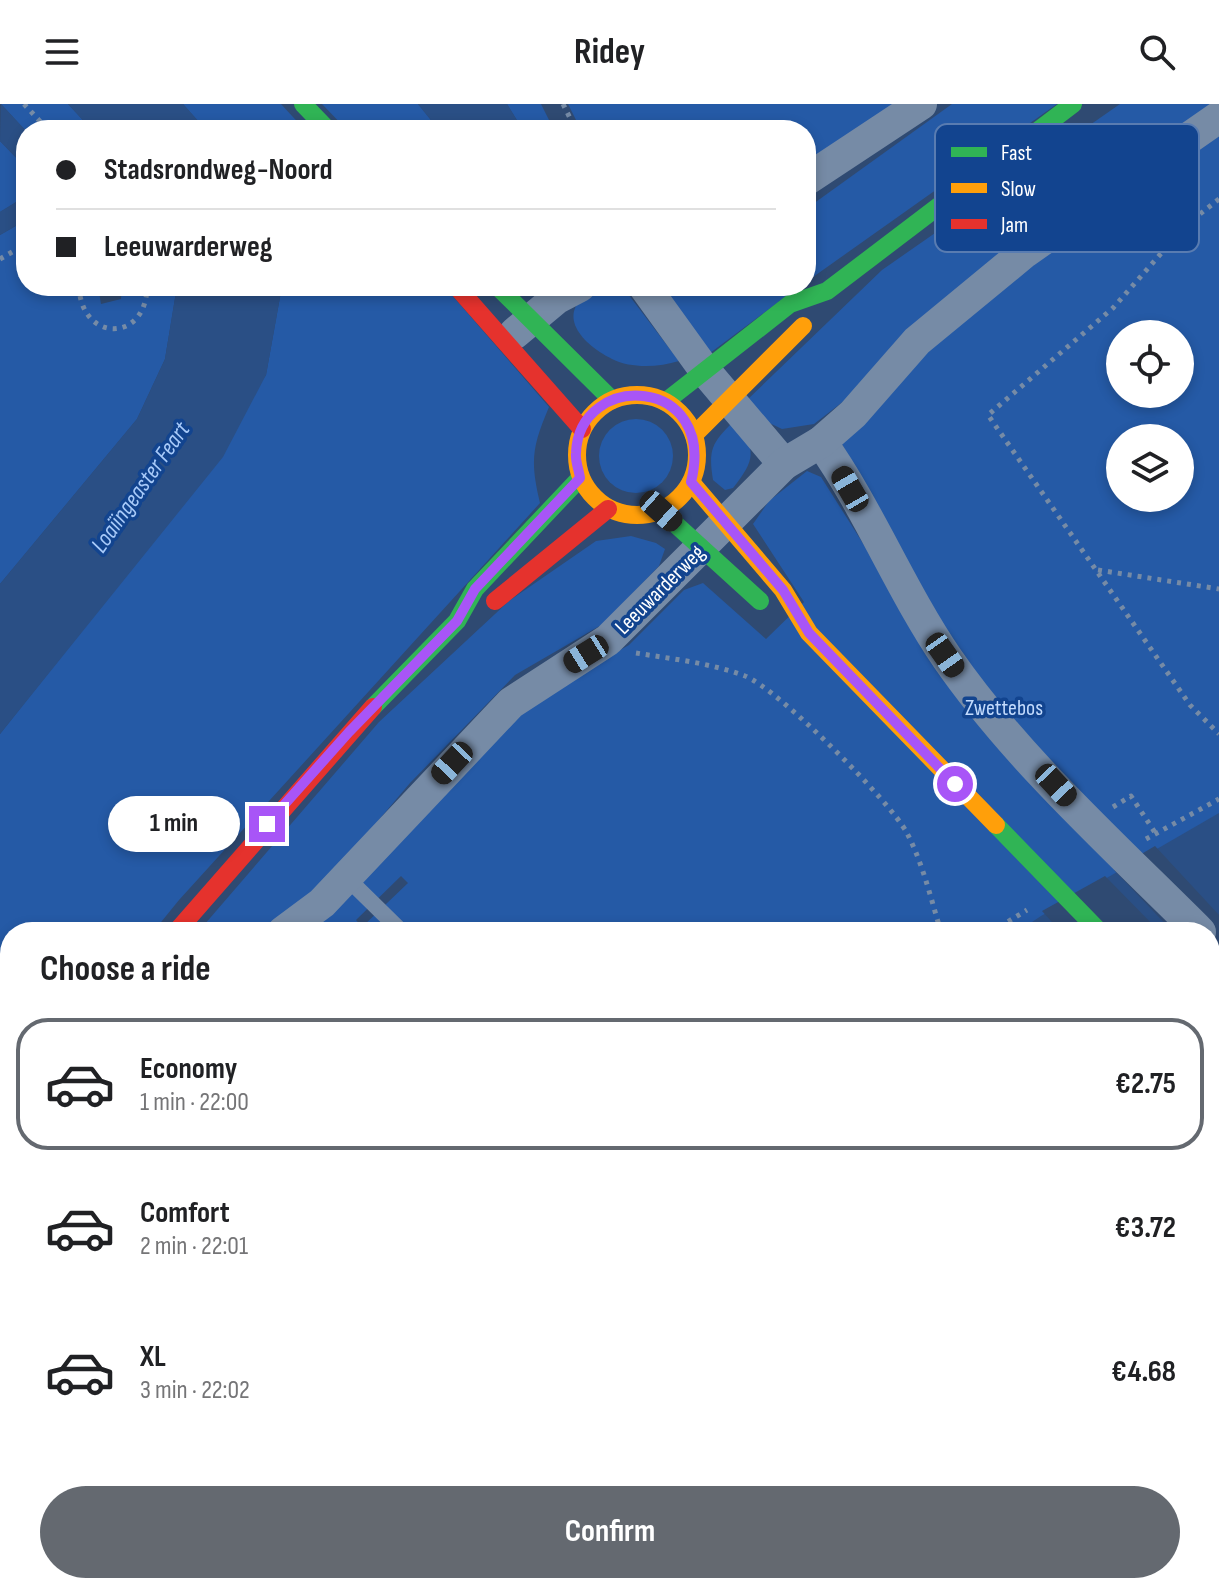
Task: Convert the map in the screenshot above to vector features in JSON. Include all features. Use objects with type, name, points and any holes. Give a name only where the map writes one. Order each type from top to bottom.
[{"type":"main road","points":[[303,104],[318,120]]},
{"type":"main road","points":[[1047,124],[1073,104]]},
{"type":"main road","points":[[816,295],[827,291],[935,209]]},
{"type":"main road","points":[[694,435],[804,325],[827,291]]},
{"type":"main road","points":[[465,296],[582,429]]},
{"type":"main road","points":[[507,296],[612,400]]},
{"type":"main road","points":[[665,402],[790,304],[813,296]]},
{"type":"main road","points":[[639,395],[665,402],[683,416],[694,435],[697,459],[691,482],[679,499],[661,511],[644,516],[625,515],[608,509],[592,496],[580,478],[576,453],[582,429],[594,411],[612,400],[639,395]]},
{"type":"main road","points":[[185,922],[349,732],[457,621],[475,589],[580,478]]},
{"type":"main road","points":[[691,482],[783,590],[809,633],[1090,922]]},
{"type":"main road","points":[[457,621],[491,605],[608,509]]},
{"type":"main road","points":[[661,511],[767,608],[809,633]]},
{"type":"street","points":[[816,173],[921,104]]},
{"type":"street","name":"Leeuwarderweg","points":[[1199,131],[1219,117]]},
{"type":"street","name":"Leeuwarderweg","points":[[296,922],[322,903],[511,703],[608,640],[784,464],[821,442],[853,414],[917,341],[1025,252]]},
{"type":"street","points":[[504,341],[561,296]]},
{"type":"street","points":[[651,296],[706,372],[784,464]]},
{"type":"street","points":[[821,442],[945,655],[969,689],[1101,833],[1190,922]]},
{"type":"lane","points":[[346,877],[392,922]]},
{"type":"path","points":[[24,104],[39,120]]},
{"type":"path","points":[[1199,215],[1219,199]]},
{"type":"path","points":[[1162,252],[1113,308],[988,415],[1190,705],[1219,734]]},
{"type":"path","points":[[79,296],[89,319],[100,327],[117,329],[128,327],[138,317],[147,296]]},
{"type":"path","points":[[1098,570],[1219,589]]},
{"type":"path","points":[[608,640],[628,652],[739,674],[780,699],[893,811],[915,850],[938,922]]},
{"type":"path","points":[[1117,803],[1131,796],[1156,834]]},
{"type":"green space","points":[[1,104],[68,104],[83,120],[16,120]]},
{"type":"green space","points":[[183,104],[281,104],[296,120],[197,120]]},
{"type":"green space","points":[[322,104],[418,104],[431,120],[337,120]]},
{"type":"green space","points":[[507,104],[541,104],[549,120],[517,120]]},
{"type":"green space","points":[[568,104],[903,104],[816,167],[816,120],[576,120]]},
{"type":"green space","points":[[952,104],[1057,104],[1029,124],[935,124],[935,191],[816,275],[816,202]]},
{"type":"green space","points":[[1120,104],[1219,104],[1192,124],[1091,124]]},
{"type":"green space","name":"Zwettebos","points":[[1219,128],[1219,821],[1069,922],[367,922],[408,883],[401,876],[356,920],[358,922],[317,922],[538,697],[629,645],[684,590],[703,583],[766,639],[804,602],[753,524],[769,501],[807,471],[821,477],[864,545],[885,524],[842,444],[921,348],[1051,252],[1199,252],[1199,143]]},
{"type":"green space","points":[[0,141],[16,158],[16,202],[0,212]]},
{"type":"green space","points":[[16,226],[16,296],[100,296],[101,304],[121,299],[121,296],[175,296],[165,359],[137,419],[0,584],[0,235]]},
{"type":"green space","points":[[935,233],[935,252],[1017,252],[898,339],[849,397],[814,424],[782,429],[759,418],[746,401],[882,270]]},
{"type":"green space","points":[[280,296],[453,296],[549,407],[534,454],[540,503],[161,922],[0,922],[0,734],[115,589],[266,375]]},
{"type":"green space","points":[[630,296],[679,361],[637,366],[600,352],[589,344],[575,325],[573,316],[576,306],[584,297]]},
{"type":"green space","points":[[666,296],[787,296],[710,353]]},
{"type":"green space","points":[[629,419],[643,419],[657,425],[667,435],[673,456],[671,470],[657,487],[643,493],[629,493],[615,487],[605,477],[599,463],[599,449],[605,435],[615,425]]},
{"type":"green space","points":[[733,422],[747,440],[751,455],[746,470],[733,488],[725,490],[713,480],[711,461],[716,441]]},
{"type":"green space","points":[[631,536],[665,549],[659,566],[603,624],[515,675],[410,783],[317,893],[278,922],[207,922],[379,722],[509,601],[596,541]]},
{"type":"water","points":[[1,104],[16,120],[16,158],[0,141]]},
{"type":"water","points":[[68,104],[183,104],[197,120],[83,120]]},
{"type":"water","points":[[418,104],[507,104],[517,120],[431,120]]},
{"type":"water","points":[[16,202],[16,226],[0,235],[0,212]]},
{"type":"water","name":"Loaiïngeaster Feart","points":[[175,296],[280,296],[266,375],[223,457],[0,734],[0,584],[137,419],[165,359]]},
{"type":"water","points":[[1219,813],[1219,922],[1032,922]]},
{"type":"pier","points":[[1155,846],[1219,915],[1219,922],[1163,922],[1114,870]]},
{"type":"pier","points":[[1105,876],[1150,922],[1052,922],[1042,911]]},
{"type":"traffic: fast","points":[[303,104],[318,120]]},
{"type":"traffic: fast","points":[[1047,124],[1073,104]]},
{"type":"traffic: fast","points":[[816,295],[827,291],[935,209]]},
{"type":"traffic: fast","points":[[507,296],[612,400]]},
{"type":"traffic: fast","points":[[665,402],[790,304],[813,296]]},
{"type":"traffic: fast","points":[[373,707],[457,621],[475,589],[580,478]]},
{"type":"traffic: fast","points":[[661,511],[760,601]]},
{"type":"traffic: fast","points":[[996,825],[1090,922]]},
{"type":"traffic: slow","points":[[694,435],[803,326]]},
{"type":"traffic: slow","points":[[637,395],[660,399],[680,412],[693,432],[697,455],[693,478],[680,498],[660,511],[637,515],[614,511],[594,498],[581,478],[577,455],[581,432],[594,412],[614,399],[637,395]]},
{"type":"traffic: slow","points":[[691,482],[783,590],[809,633],[996,825]]},
{"type":"traffic: jam","points":[[465,296],[582,429]]},
{"type":"traffic: jam","points":[[495,601],[608,509]]},
{"type":"traffic: jam","points":[[185,922],[373,707]]},
{"type":"route","points":[[267,824],[349,732],[457,621],[475,589],[580,478],[576,453],[582,429],[594,411],[612,400],[639,395],[665,402],[683,416],[694,435],[697,459],[691,482],[783,590],[809,633],[955,784]]}]
